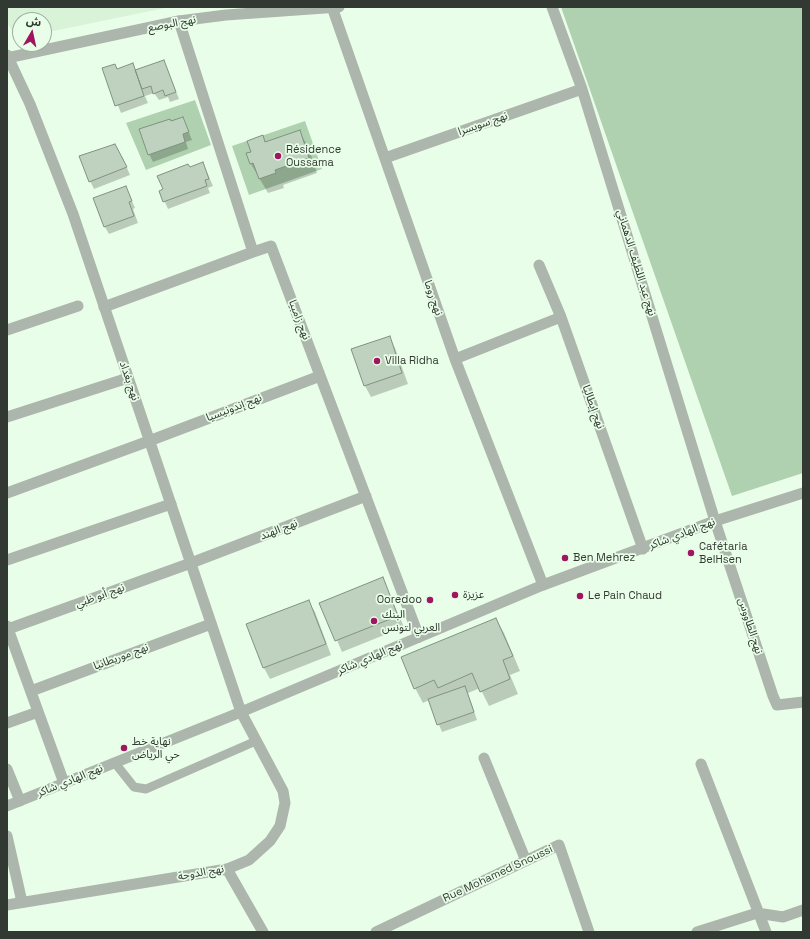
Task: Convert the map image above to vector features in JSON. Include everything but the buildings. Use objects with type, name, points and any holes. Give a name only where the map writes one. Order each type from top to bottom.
[{"type":"street","name":"نهج روما","points":[[332,7],[455,359],[543,585]]},
{"type":"street","name":"نهج البوصع","points":[[7,57],[179,21],[226,15],[339,7]]},
{"type":"street","name":"نهج عبد اللطيف الدهماني","points":[[552,7],[582,89],[715,521]]},
{"type":"street","points":[[104,307],[253,252],[179,21]]},
{"type":"street","name":"نهج بغداد","points":[[7,57],[30,104],[49,150],[104,307],[241,712]]},
{"type":"street","name":"نهج سويسرا","points":[[385,158],[582,89]]},
{"type":"street","name":"نهج زامبيا","points":[[253,252],[271,246],[419,637]]},
{"type":"street","name":"نهج إيطاليا","points":[[539,265],[561,317],[643,549]]},
{"type":"street","points":[[7,330],[78,306]]},
{"type":"street","points":[[455,359],[561,317]]},
{"type":"street","name":"نهج إندونيسيا","points":[[7,493],[320,376]]},
{"type":"street","points":[[7,417],[128,378]]},
{"type":"street","name":"نهج الهادي شاكر","points":[[7,806],[241,712],[543,585],[715,521],[803,493]]},
{"type":"street","name":"نهج الهند","points":[[191,563],[366,496]]},
{"type":"street","points":[[7,560],[171,504]]},
{"type":"street","name":"نهج الطاووس","points":[[715,521],[777,706],[803,702]]},
{"type":"street","name":"نهج أبو ظبي","points":[[8,627],[191,563]]},
{"type":"street","name":"نهج موريطانيا","points":[[31,691],[211,624]]},
{"type":"street","points":[[8,627],[11,647],[31,691],[64,783]]},
{"type":"street","points":[[7,723],[38,712]]},
{"type":"street","name":"نهج الدوحة","points":[[7,906],[22,902],[227,869],[249,860],[270,841],[280,826],[284,814],[285,803],[283,792],[241,712]]},
{"type":"street","points":[[484,758],[526,861]]},
{"type":"street","points":[[701,764],[757,913],[766,932]]},
{"type":"street","points":[[7,769],[20,801]]},
{"type":"street","points":[[7,836],[22,902]]},
{"type":"street","name":"Rue Mohamed Snoussi","points":[[376,932],[559,845],[589,932]]},
{"type":"street","points":[[227,869],[263,932]]},
{"type":"street","points":[[696,932],[757,913],[783,917],[803,910]]},
{"type":"lane","points":[[115,763],[134,787],[146,789],[256,741]]},
{"type":"shaded area","points":[[7,7],[170,7],[52,31],[52,12],[12,12],[12,31],[7,23]]},
{"type":"shaded area","points":[[561,7],[803,7],[803,473],[732,496]]},
{"type":"shaded area","points":[[195,100],[211,145],[146,170],[126,123]]},
{"type":"shaded area","points":[[305,121],[322,169],[249,195],[232,146]]},
{"type":"place","name":"Résidence Oussama","points":[[278,156]]},
{"type":"place","name":"Villa Ridha","points":[[377,361]]},
{"type":"place","name":"Cafétaria BelHsen","points":[[691,553]]},
{"type":"place","name":"Ben Mehrez","points":[[565,558]]},
{"type":"place","name":"عزيزة","points":[[455,595]]},
{"type":"place","name":"Le Pain Chaud","points":[[580,596]]},
{"type":"place","name":"Ooredoo","points":[[430,600]]},
{"type":"place","name":"البنك العربي لتونس","points":[[374,621]]},
{"type":"place","name":"نهاية خط حي الرياض","points":[[124,748]]}]
